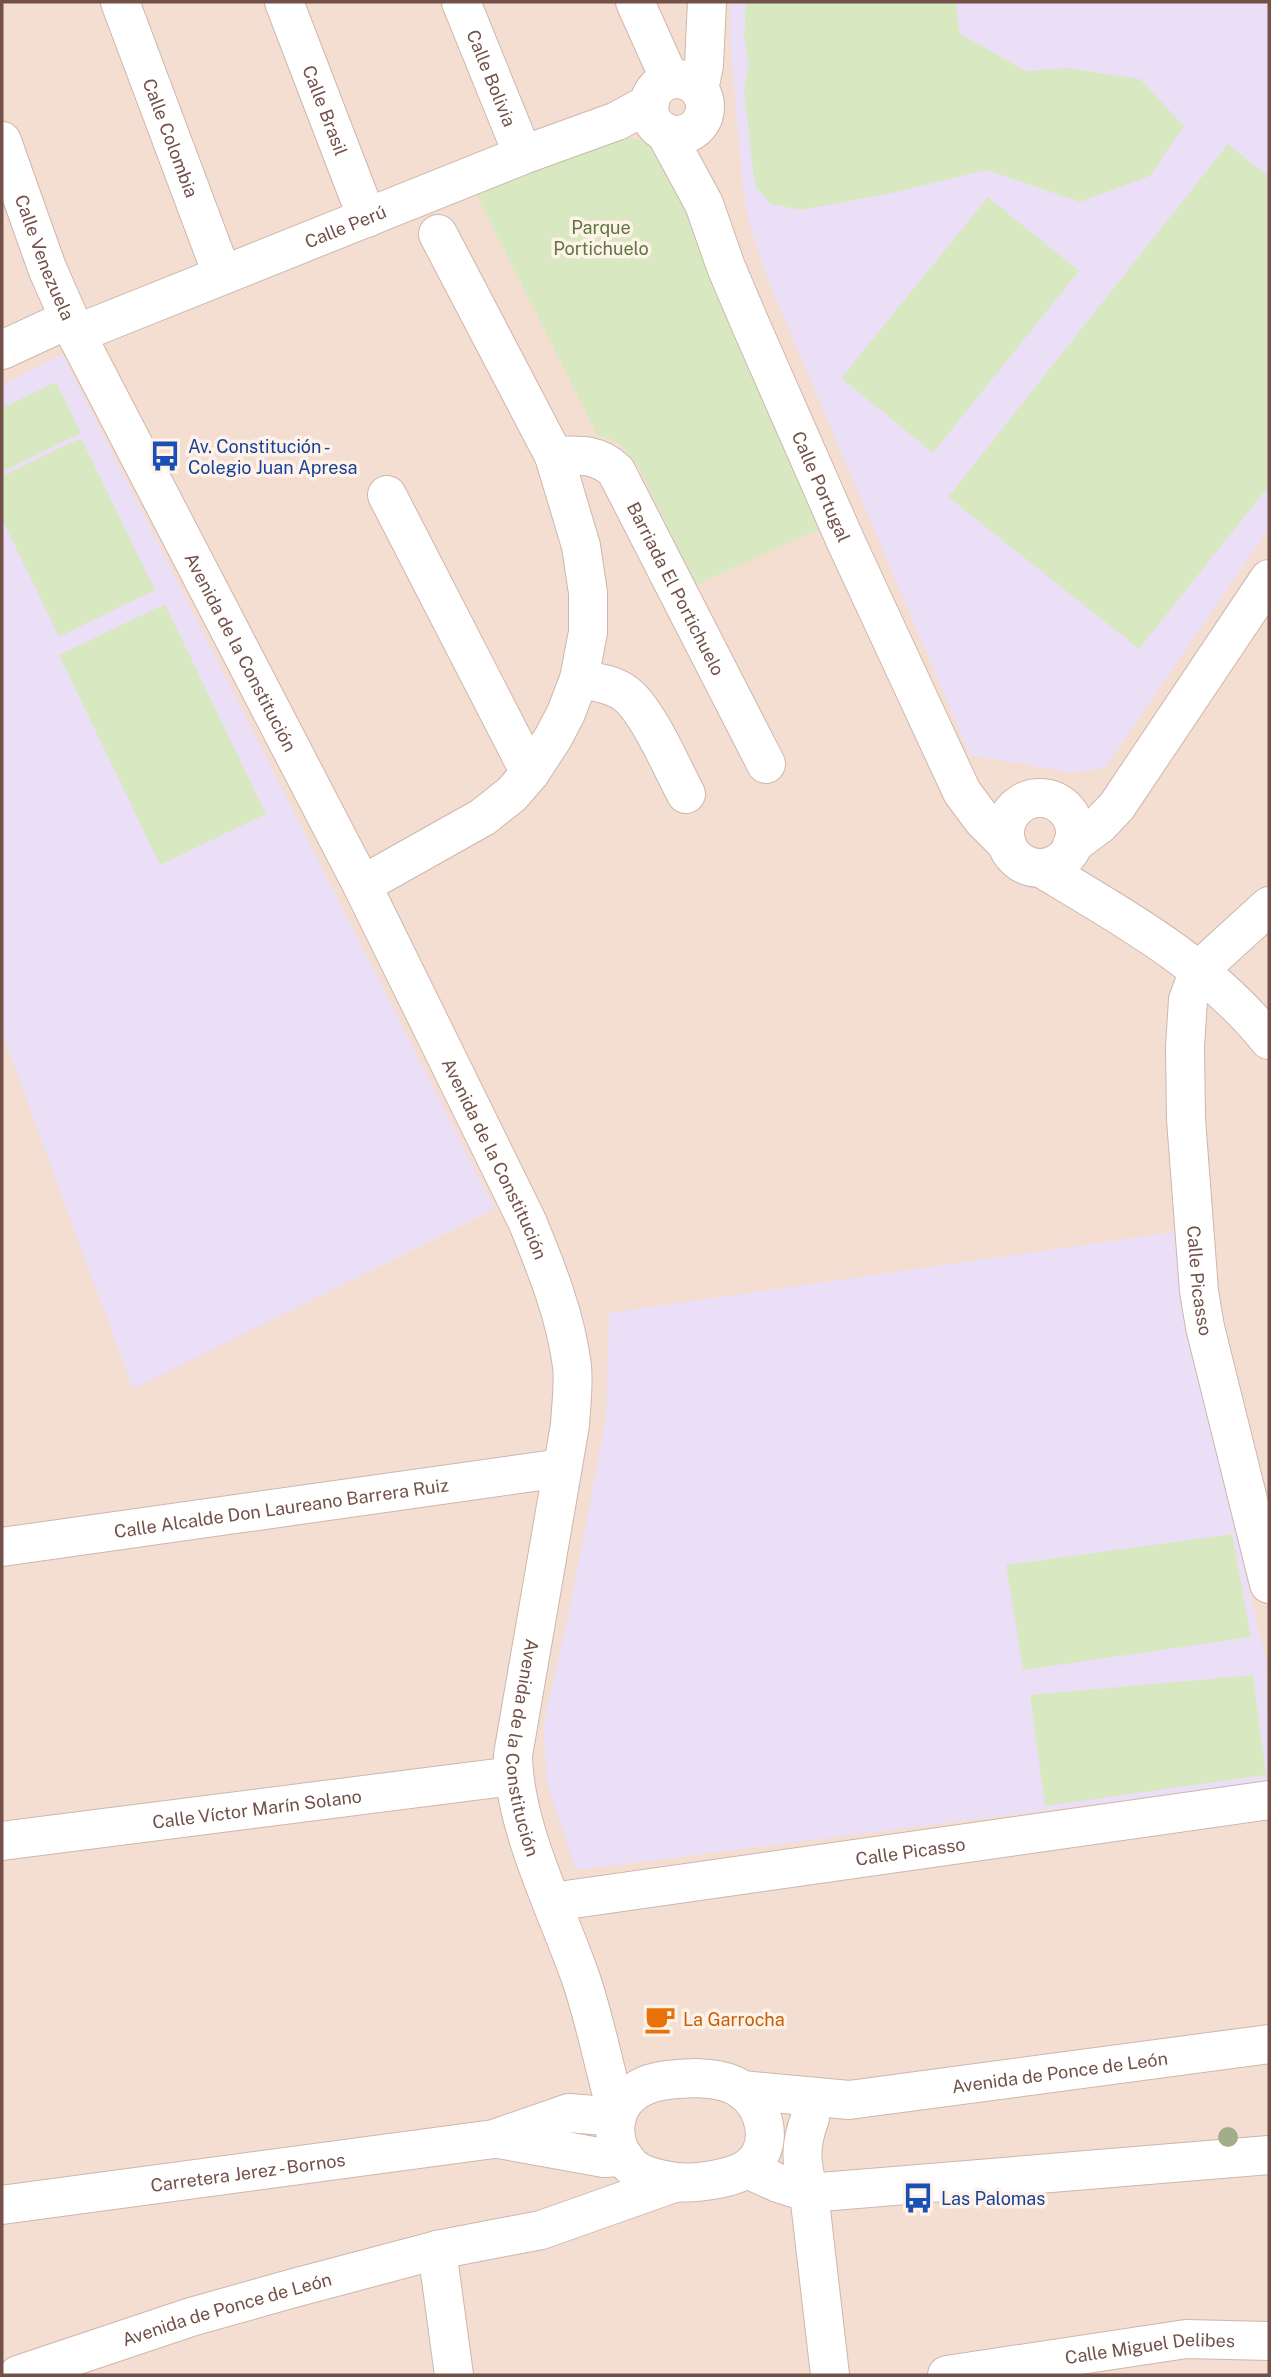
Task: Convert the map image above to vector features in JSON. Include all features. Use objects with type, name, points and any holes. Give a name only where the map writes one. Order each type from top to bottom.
[{"type":"street","name":"Calle Colombia","points":[[120,2],[222,274]]},
{"type":"street","name":"Calle Brasil","points":[[284,2],[367,218]]},
{"type":"street","name":"Calle Bolivia","points":[[461,2],[523,155]]},
{"type":"street","name":"Calle Portugal","points":[[635,2],[665,110],[704,204],[726,267],[846,542],[962,792],[972,808],[1007,844]]},
{"type":"street","points":[[665,110],[704,65],[707,2]]},
{"type":"street","name":"Calle Perú","points":[[2,351],[222,274],[523,155],[665,110]]},
{"type":"street","name":"Calle Venezuela","points":[[2,141],[47,268],[73,326]]},
{"type":"street","points":[[362,885],[484,817],[512,794],[530,773],[553,737],[579,679],[588,632],[588,593],[581,546],[554,456],[438,234]]},
{"type":"street","name":"Avenida de la Constitución","points":[[73,326],[362,885],[544,1260],[572,1367],[570,1425],[519,1714],[513,1776],[520,1811],[580,1977],[619,2112]]},
{"type":"street","name":"Barriada El Portichuelo","points":[[554,456],[593,456],[616,471],[766,764]]},
{"type":"street","points":[[387,495],[530,773]]},
{"type":"street","points":[[1059,857],[1074,839],[1070,815],[1063,806],[1053,800],[1031,798],[1012,810],[1004,831],[1007,844],[1018,860],[1028,866],[1059,857],[1100,824],[1134,782],[1269,579]]},
{"type":"street","points":[[579,679],[609,685],[625,693],[638,706],[686,794]]},
{"type":"street","points":[[950,764],[992,793],[1021,803]]},
{"type":"street","points":[[1063,806],[1102,796],[1134,782]]},
{"type":"street","points":[[1059,857],[1102,905],[1199,970],[1235,1002],[1269,1040]]},
{"type":"street","points":[[1199,970],[1269,906]]},
{"type":"street","name":"Calle Picasso","points":[[1199,970],[1188,1000],[1185,1046],[1186,1119],[1199,1291],[1205,1326],[1269,1584]]},
{"type":"street","name":"Calle Alcalde Don Laureano Barrera Ruiz","points":[[2,1547],[562,1468]]},
{"type":"street","name":"Calle Víctor Marín Solano","points":[[2,1841],[513,1776]]},
{"type":"street","name":"Calle Picasso","points":[[551,1902],[1269,1800]]},
{"type":"street","name":"Avenida de Ponce de León","points":[[742,2090],[849,2100],[1269,2044]]},
{"type":"street","points":[[585,2214],[590,2193],[584,2172],[566,2132],[600,2052],[627,2072],[653,2083]]},
{"type":"street","points":[[759,2152],[704,2181],[677,2182],[653,2178],[628,2162],[618,2149],[614,2128],[619,2112],[634,2092],[653,2083],[675,2079],[719,2079],[742,2090],[758,2106],[759,2152],[778,2183],[809,2193],[1269,2155]]},
{"type":"street","name":"Avenida de Ponce de León","points":[[759,2152],[810,2118],[849,2100]]},
{"type":"street","name":"Carretera Jerez - Bornos","points":[[2,2206],[494,2138],[566,2132],[619,2112]]},
{"type":"street","points":[[810,2118],[804,2136],[801,2163],[809,2193],[830,2375]]},
{"type":"street","name":"Carretera Jerez - Bornos","points":[[566,2132],[604,2158],[628,2162]]},
{"type":"street","points":[[585,2214],[628,2162]]},
{"type":"street","name":"Avenida de Ponce de León","points":[[18,2375],[191,2318],[437,2250],[541,2230],[677,2182]]},
{"type":"street","points":[[437,2250],[454,2375]]},
{"type":"street","name":"Calle Miguel Delibes","points":[[947,2375],[1186,2339],[1269,2341]]},
{"type":"shaded area","points":[[2,2],[1269,2],[1269,2375],[2,2375]]},
{"type":"shaded area","points":[[730,2],[1269,2],[1269,528],[1105,768],[1073,773],[970,755],[766,275],[748,219],[742,181],[730,41]]},
{"type":"shaded area","points":[[62,354],[495,1209],[133,1389],[2,1033],[2,385]]},
{"type":"shaded area","points":[[1174,1232],[1233,1522],[1266,1660],[1269,1782],[576,1870],[547,1783],[543,1727],[569,1612],[606,1418],[609,1313]]},
{"type":"green space","points":[[746,2],[956,2],[960,34],[1026,71],[1067,68],[1140,79],[1184,126],[1150,176],[1080,202],[986,170],[892,193],[801,210],[771,204],[755,186],[753,170],[744,91],[749,64],[744,37]]},
{"type":"green space","name":"Parque Portichuelo","points":[[626,138],[644,140],[665,156],[698,236],[726,316],[822,528],[696,585],[638,466],[619,443],[597,435],[474,190]]},
{"type":"green space","points":[[1228,144],[1269,177],[1269,486],[1139,649],[948,497]]},
{"type":"green space","points":[[988,197],[1079,271],[933,453],[841,378]]},
{"type":"green space","points":[[56,382],[81,433],[2,472],[2,408]]},
{"type":"green space","points":[[81,438],[155,590],[59,637],[2,519],[2,476]]},
{"type":"green space","points":[[165,604],[266,814],[160,865],[59,655]]},
{"type":"green space","points":[[1232,1534],[1251,1637],[1023,1670],[1006,1565]]},
{"type":"green space","points":[[1253,1675],[1266,1775],[1045,1806],[1030,1695]]},
{"type":"place","name":"Av. Constitución - Colegio Juan Apresa","points":[[165,456]]},
{"type":"place","name":"La Garrocha","points":[[660,2019]]},
{"type":"place","name":"Las Palomas","points":[[918,2198]]}]
